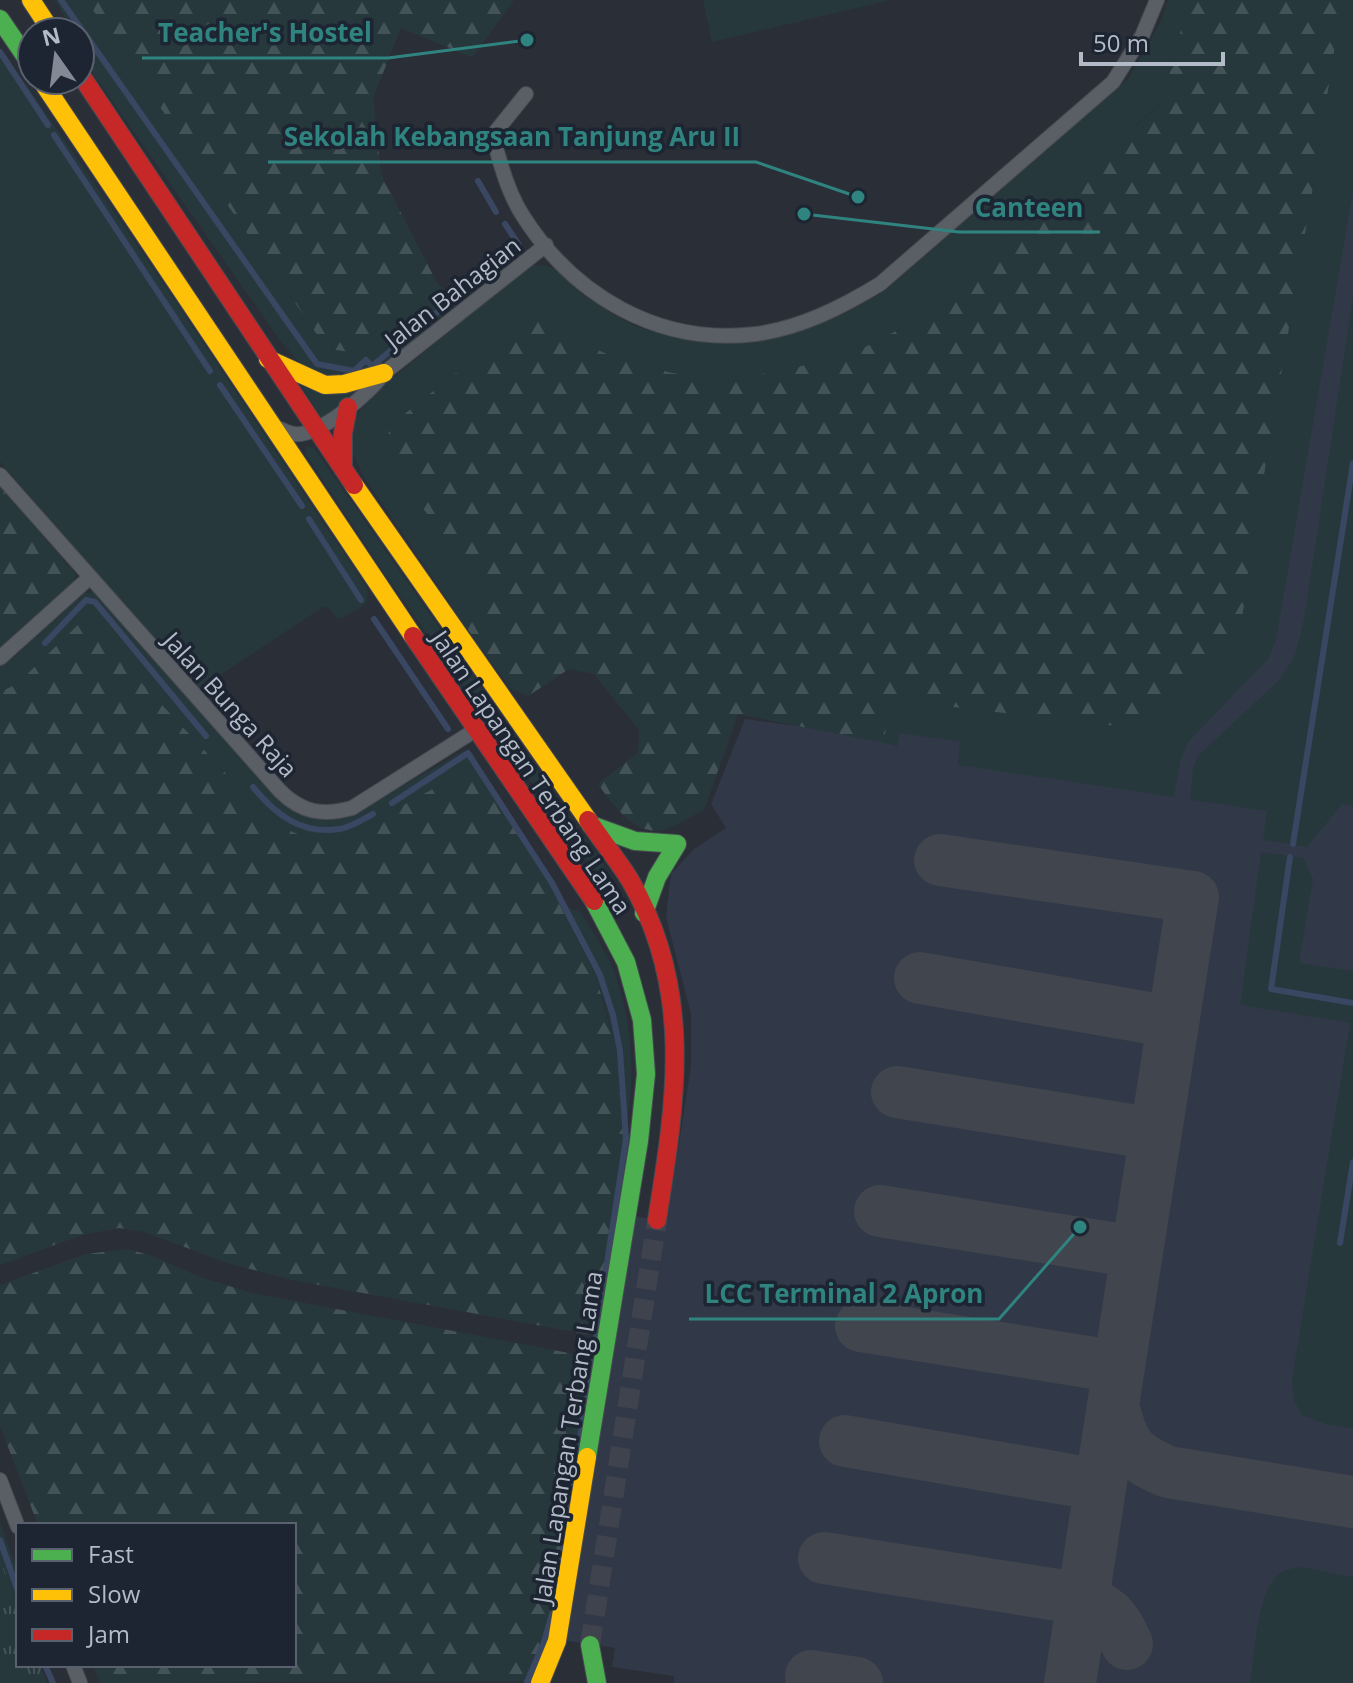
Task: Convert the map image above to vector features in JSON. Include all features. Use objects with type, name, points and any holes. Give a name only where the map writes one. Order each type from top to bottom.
[{"type":"main road","points":[[0,19],[16,42]]},
{"type":"main road","name":"Jalan Lapangan Terbang Lama","points":[[52,96],[386,597],[593,900],[626,962],[642,1020],[646,1074],[623,1246],[557,1641],[540,1683]]},
{"type":"main road","name":"Jalan Lapangan Terbang Lama","points":[[95,96],[315,429],[630,881],[660,948],[676,1014],[677,1075],[657,1220]]},
{"type":"main road","points":[[268,359],[325,385],[344,384],[384,373]]},
{"type":"main road","points":[[343,469],[343,433],[348,407]]},
{"type":"main road","points":[[591,825],[635,841],[677,844],[662,862],[651,884],[644,913]]},
{"type":"main road","points":[[590,1645],[597,1683]]},
{"type":"street","name":"Jalan Bahagian","points":[[526,94],[493,135],[498,156],[522,214],[546,245],[593,294],[636,318],[669,328],[708,334],[755,334],[801,323],[843,307],[880,284],[1113,82],[1142,36],[1157,0]]},
{"type":"street","name":"Jalan Bahagian","points":[[315,429],[348,407],[375,385],[384,373],[546,245]]},
{"type":"street","points":[[275,427],[296,435],[315,429]]},
{"type":"street","name":"Jalan Bunga Raja","points":[[0,475],[280,791],[303,808],[316,813],[334,813],[352,808],[477,729]]},
{"type":"street","points":[[0,658],[89,578]]},
{"type":"street","points":[[0,1480],[16,1523]]},
{"type":"shaded area","points":[[1353,0],[1353,1683],[674,1683],[674,1676],[612,1667],[615,1648],[562,1640],[633,1216],[667,1221],[691,1066],[691,1014],[666,917],[671,874],[694,849],[726,828],[711,804],[745,719],[880,737],[888,701],[1253,634]]},
{"type":"green space","points":[[54,0],[86,0],[327,349],[351,352],[436,281],[455,303],[407,346],[367,371],[347,378],[327,378],[309,370],[279,339],[96,78],[96,16],[64,16]]},
{"type":"green space","points":[[86,0],[514,0],[472,57],[401,28],[373,98],[381,174],[436,281],[351,352],[327,349]]},
{"type":"green space","points":[[703,0],[890,0],[712,42]]},
{"type":"green space","points":[[1168,0],[1188,0],[1175,54],[1156,107],[1050,205],[1000,243],[955,289],[912,323],[865,347],[798,367],[739,378],[672,373],[613,357],[571,337],[458,373],[391,425],[385,446],[418,502],[474,576],[481,600],[466,627],[364,477],[353,454],[352,426],[371,396],[529,266],[549,266],[589,299],[631,324],[678,336],[734,341],[761,339],[812,327],[836,317],[886,290],[1128,79],[1160,23]]},
{"type":"green space","points":[[1188,0],[1342,0],[1241,627],[1171,700],[1117,726],[892,700],[883,743],[738,714],[704,810],[663,830],[653,831],[625,817],[598,784],[638,753],[639,730],[594,674],[569,669],[528,696],[511,689],[466,627],[481,600],[474,576],[418,502],[385,446],[391,425],[542,304],[571,337],[613,357],[672,373],[739,378],[798,367],[865,347],[912,323],[955,289],[1000,243],[1050,205],[1156,108],[1175,54]]},
{"type":"green space","points":[[1342,0],[1353,0],[1353,191],[1276,640],[1268,659],[1188,742],[1180,762],[1174,797],[958,765],[960,742],[900,733],[897,746],[883,743],[892,700],[1117,726],[1241,627]]},
{"type":"green space","points":[[0,47],[16,70],[16,96],[34,96],[367,588],[367,603],[343,618],[337,618],[328,607],[323,607],[217,677],[224,693],[221,697],[210,698],[196,688],[0,462]]},
{"type":"green space","points":[[1353,297],[1353,806],[1342,804],[1307,847],[1263,840],[1267,811],[1190,800],[1193,768],[1198,756],[1279,680],[1295,655],[1304,619]]},
{"type":"green space","points":[[301,385],[317,392],[355,393],[322,419]]},
{"type":"green space","points":[[307,446],[314,448],[611,875],[601,874],[590,865],[389,580],[305,453]]},
{"type":"green space","points":[[0,486],[76,575],[74,581],[0,647]]},
{"type":"green space","points":[[94,592],[268,789],[298,811],[317,818],[354,814],[463,751],[475,766],[339,840],[311,840],[271,822],[83,621],[17,684],[0,692],[0,665],[12,659],[84,593]]},
{"type":"green space","points":[[83,620],[271,822],[311,840],[339,840],[475,766],[549,884],[596,976],[616,1051],[624,1139],[591,1335],[292,1280],[224,1262],[145,1232],[119,1228],[82,1235],[0,1265],[0,692],[17,684]]},
{"type":"green space","points":[[1261,852],[1303,858],[1313,879],[1299,963],[1353,971],[1353,1428],[1328,1425],[1302,1415],[1294,1401],[1292,1379],[1350,1023],[1240,1005]]},
{"type":"green space","points":[[560,906],[579,911],[606,954],[620,990],[631,1053],[630,1096],[624,1139],[609,1018],[589,960]]},
{"type":"green space","points":[[128,1249],[252,1293],[569,1353],[592,1362],[552,1613],[544,1642],[527,1681],[100,1683],[94,1667],[296,1667],[296,1523],[37,1523],[0,1426],[0,1285],[86,1254]]},
{"type":"green space","points":[[0,1522],[16,1567],[16,1602],[0,1558]]},
{"type":"green space","points":[[0,1558],[16,1602],[16,1667],[41,1667],[47,1683],[0,1683]]},
{"type":"green space","points":[[1301,1567],[1353,1577],[1353,1683],[1250,1683],[1265,1596],[1278,1575]]},
{"type":"waterway","points":[[61,0],[317,364],[354,371],[366,360],[372,366],[519,245],[505,224]]},
{"type":"waterway","points":[[0,52],[48,125]]},
{"type":"waterway","points":[[54,135],[210,371]]},
{"type":"waterway","points":[[478,181],[496,212]]},
{"type":"waterway","points":[[220,385],[302,506]]},
{"type":"waterway","points":[[1293,844],[1353,463]]},
{"type":"waterway","points":[[309,519],[361,600]]},
{"type":"waterway","points":[[45,643],[86,600],[95,602],[206,736]]},
{"type":"waterway","points":[[374,619],[448,729]]},
{"type":"waterway","points":[[392,803],[468,753],[552,883],[600,975],[620,1051],[626,1139],[596,1335]]},
{"type":"waterway","points":[[253,787],[280,814],[313,829],[343,828],[373,814]]},
{"type":"waterway","points":[[1290,857],[1271,989],[1353,1003]]},
{"type":"waterway","points":[[1340,1243],[1353,1162]]},
{"type":"waterway","points":[[555,1595],[592,1362]]},
{"type":"waterway","points":[[0,1540],[16,1585]]},
{"type":"waterway","points":[[527,1682],[552,1614]]},
{"type":"waterway","points":[[46,1667],[53,1683]]},
{"type":"taxiway","points":[[940,860],[1193,897],[1113,1405],[1130,1448],[1144,1460],[1168,1472],[1353,1502]]},
{"type":"taxiway","points":[[920,978],[1172,1022]]},
{"type":"taxiway","points":[[897,1092],[1155,1134]]},
{"type":"taxiway","points":[[880,1211],[1136,1252]]},
{"type":"taxiway","points":[[861,1326],[1119,1367]]},
{"type":"taxiway","points":[[1070,1683],[1113,1405]]},
{"type":"taxiway","points":[[845,1441],[1100,1485]]},
{"type":"taxiway","points":[[824,1558],[1083,1599],[1110,1616],[1127,1644]]},
{"type":"taxiway","points":[[811,1676],[857,1683]]},
{"type":"tunnel","points":[[590,1645],[657,1220]]},
{"type":"traffic: fast","points":[[0,19],[16,42]]},
{"type":"traffic: fast","points":[[591,825],[635,841],[677,844]]},
{"type":"traffic: fast","points":[[644,913],[657,877],[677,844]]},
{"type":"traffic: fast","points":[[587,1457],[639,1141],[646,1074],[642,1020],[626,962],[594,901]]},
{"type":"traffic: fast","points":[[590,1645],[597,1683]]},
{"type":"traffic: slow","points":[[31,0],[42,16]]},
{"type":"traffic: slow","points":[[52,96],[413,636]]},
{"type":"traffic: slow","points":[[268,359],[325,385],[344,384],[384,373]]},
{"type":"traffic: slow","points":[[354,485],[588,820]]},
{"type":"traffic: slow","points":[[540,1683],[557,1641],[587,1457]]},
{"type":"traffic: jam","points":[[95,96],[354,485]]},
{"type":"traffic: jam","points":[[343,469],[343,433],[348,407]]},
{"type":"traffic: jam","points":[[413,636],[594,901]]},
{"type":"traffic: jam","points":[[588,820],[630,880],[650,921],[664,963],[672,1005],[674,1089],[657,1220]]},
{"type":"place","name":"Teacher's Hostel","points":[[527,40]]},
{"type":"place","name":"Sekolah Kebangsaan Tanjung Aru II","points":[[858,197]]},
{"type":"place","name":"Canteen","points":[[804,214]]},
{"type":"place","name":"LCC Terminal 2 Apron","points":[[1080,1227]]}]
